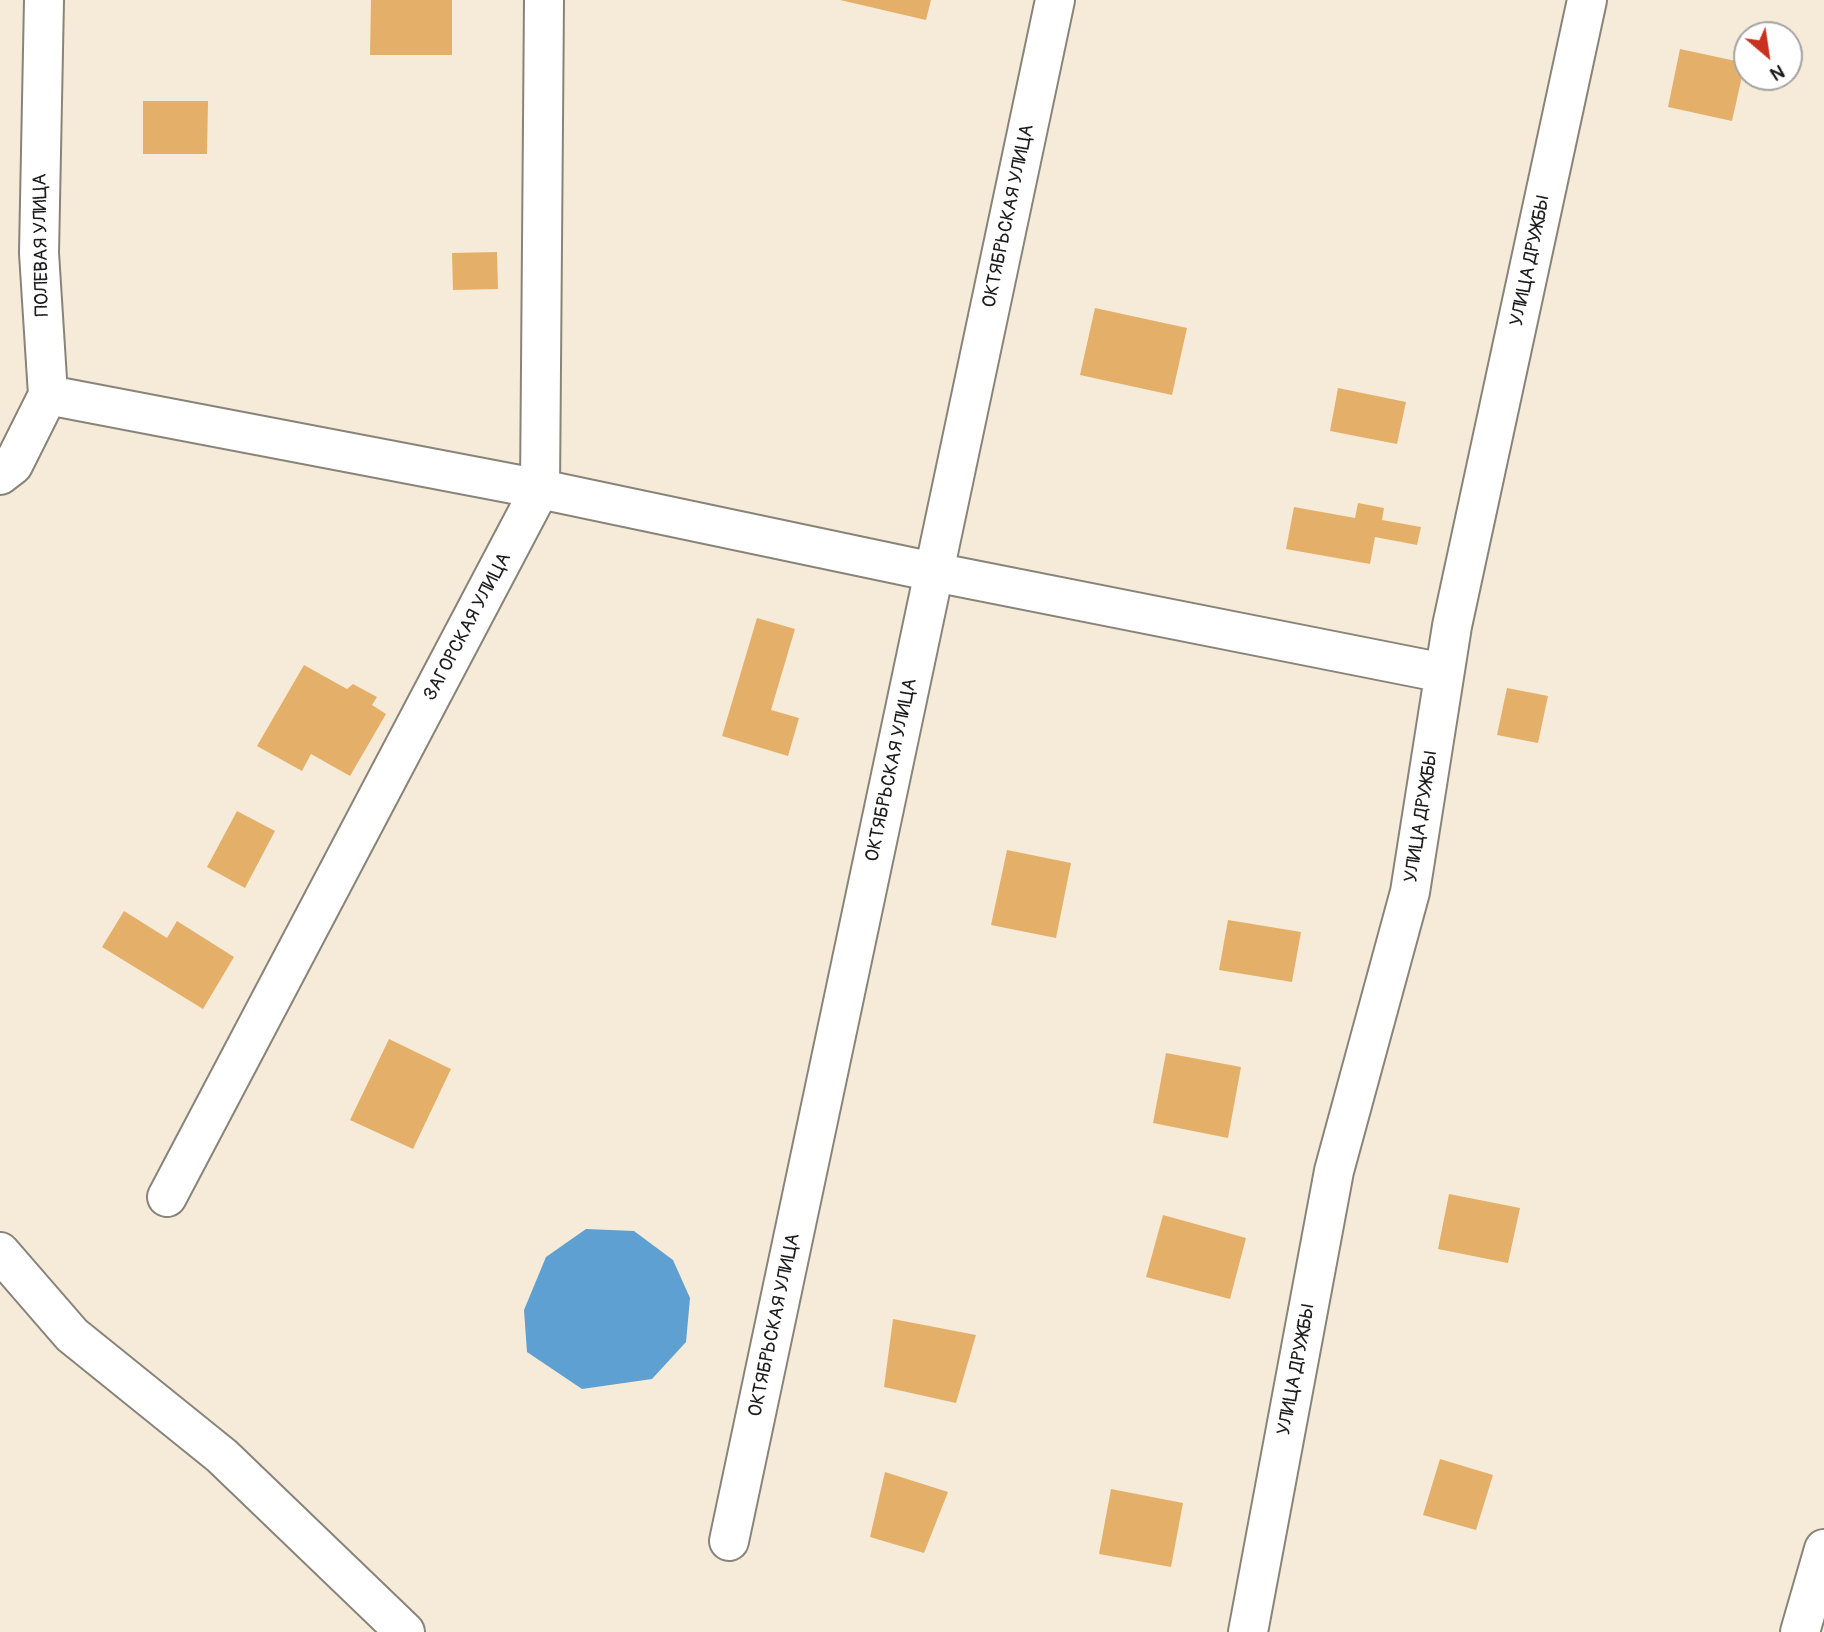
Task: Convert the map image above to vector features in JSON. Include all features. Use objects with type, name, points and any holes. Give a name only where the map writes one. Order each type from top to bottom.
[{"type":"street","name":"ПОЛЕВАЯ УЛИЦА","points":[[44,0],[39,253],[48,395]]},
{"type":"street","name":"ЗАГОРСКАЯ УЛИЦА","points":[[167,1197],[540,489],[544,0]]},
{"type":"street","name":"ОКТЯБРЬСКАЯ УЛИЦА","points":[[729,1541],[1055,0]]},
{"type":"street","name":"УЛИЦА ДРУЖБЫ","points":[[1248,1632],[1335,1171],[1410,892],[1452,626],[1587,0]]},
{"type":"street","points":[[0,475],[13,465],[48,395],[540,489],[934,572],[1444,673]]},
{"type":"street","points":[[0,1252],[72,1335],[222,1456],[405,1632]]},
{"type":"street","points":[[1800,1632],[1824,1549]]},
{"type":"water","points":[[586,1229],[634,1231],[673,1260],[690,1298],[686,1342],[652,1379],[582,1389],[527,1352],[524,1310],[546,1257]]},
{"type":"building","points":[[371,0],[452,0],[452,55],[370,55]]},
{"type":"building","points":[[840,0],[931,0],[926,20]]},
{"type":"building","points":[[1680,49],[1733,60],[1733,91],[1739,91],[1732,121],[1668,107]]},
{"type":"building","points":[[143,101],[208,101],[207,154],[143,154]]},
{"type":"building","points":[[497,252],[498,289],[453,290],[452,253]]},
{"type":"building","points":[[1095,308],[1187,328],[1172,395],[1080,375]]},
{"type":"building","points":[[1338,388],[1406,402],[1397,444],[1330,431]]},
{"type":"building","points":[[1358,503],[1384,508],[1382,520],[1421,527],[1417,545],[1375,537],[1370,564],[1286,549],[1294,507],[1355,518]]},
{"type":"building","points":[[757,618],[795,629],[771,710],[799,718],[788,756],[722,736]]},
{"type":"building","points":[[304,665],[347,689],[353,684],[377,697],[372,705],[386,714],[350,776],[311,754],[302,771],[257,746]]},
{"type":"building","points":[[1507,688],[1548,696],[1538,743],[1497,735]]},
{"type":"building","points":[[237,811],[275,831],[245,888],[207,867]]},
{"type":"building","points":[[1007,850],[1071,863],[1056,938],[991,925]]},
{"type":"building","points":[[124,911],[167,938],[177,921],[234,957],[203,1009],[102,947]]},
{"type":"building","points":[[1228,920],[1301,932],[1292,982],[1219,970]]},
{"type":"building","points":[[389,1039],[451,1069],[413,1149],[350,1120]]},
{"type":"building","points":[[1166,1053],[1241,1067],[1228,1138],[1153,1123]]},
{"type":"building","points":[[1449,1194],[1520,1208],[1508,1263],[1438,1249]]},
{"type":"building","points":[[1163,1215],[1246,1238],[1230,1299],[1146,1277]]},
{"type":"building","points":[[893,1319],[976,1335],[956,1403],[884,1387]]},
{"type":"building","points":[[1440,1459],[1493,1475],[1476,1530],[1423,1515]]},
{"type":"building","points":[[885,1472],[948,1492],[924,1553],[870,1537]]},
{"type":"building","points":[[1111,1489],[1183,1503],[1171,1567],[1099,1554]]}]
